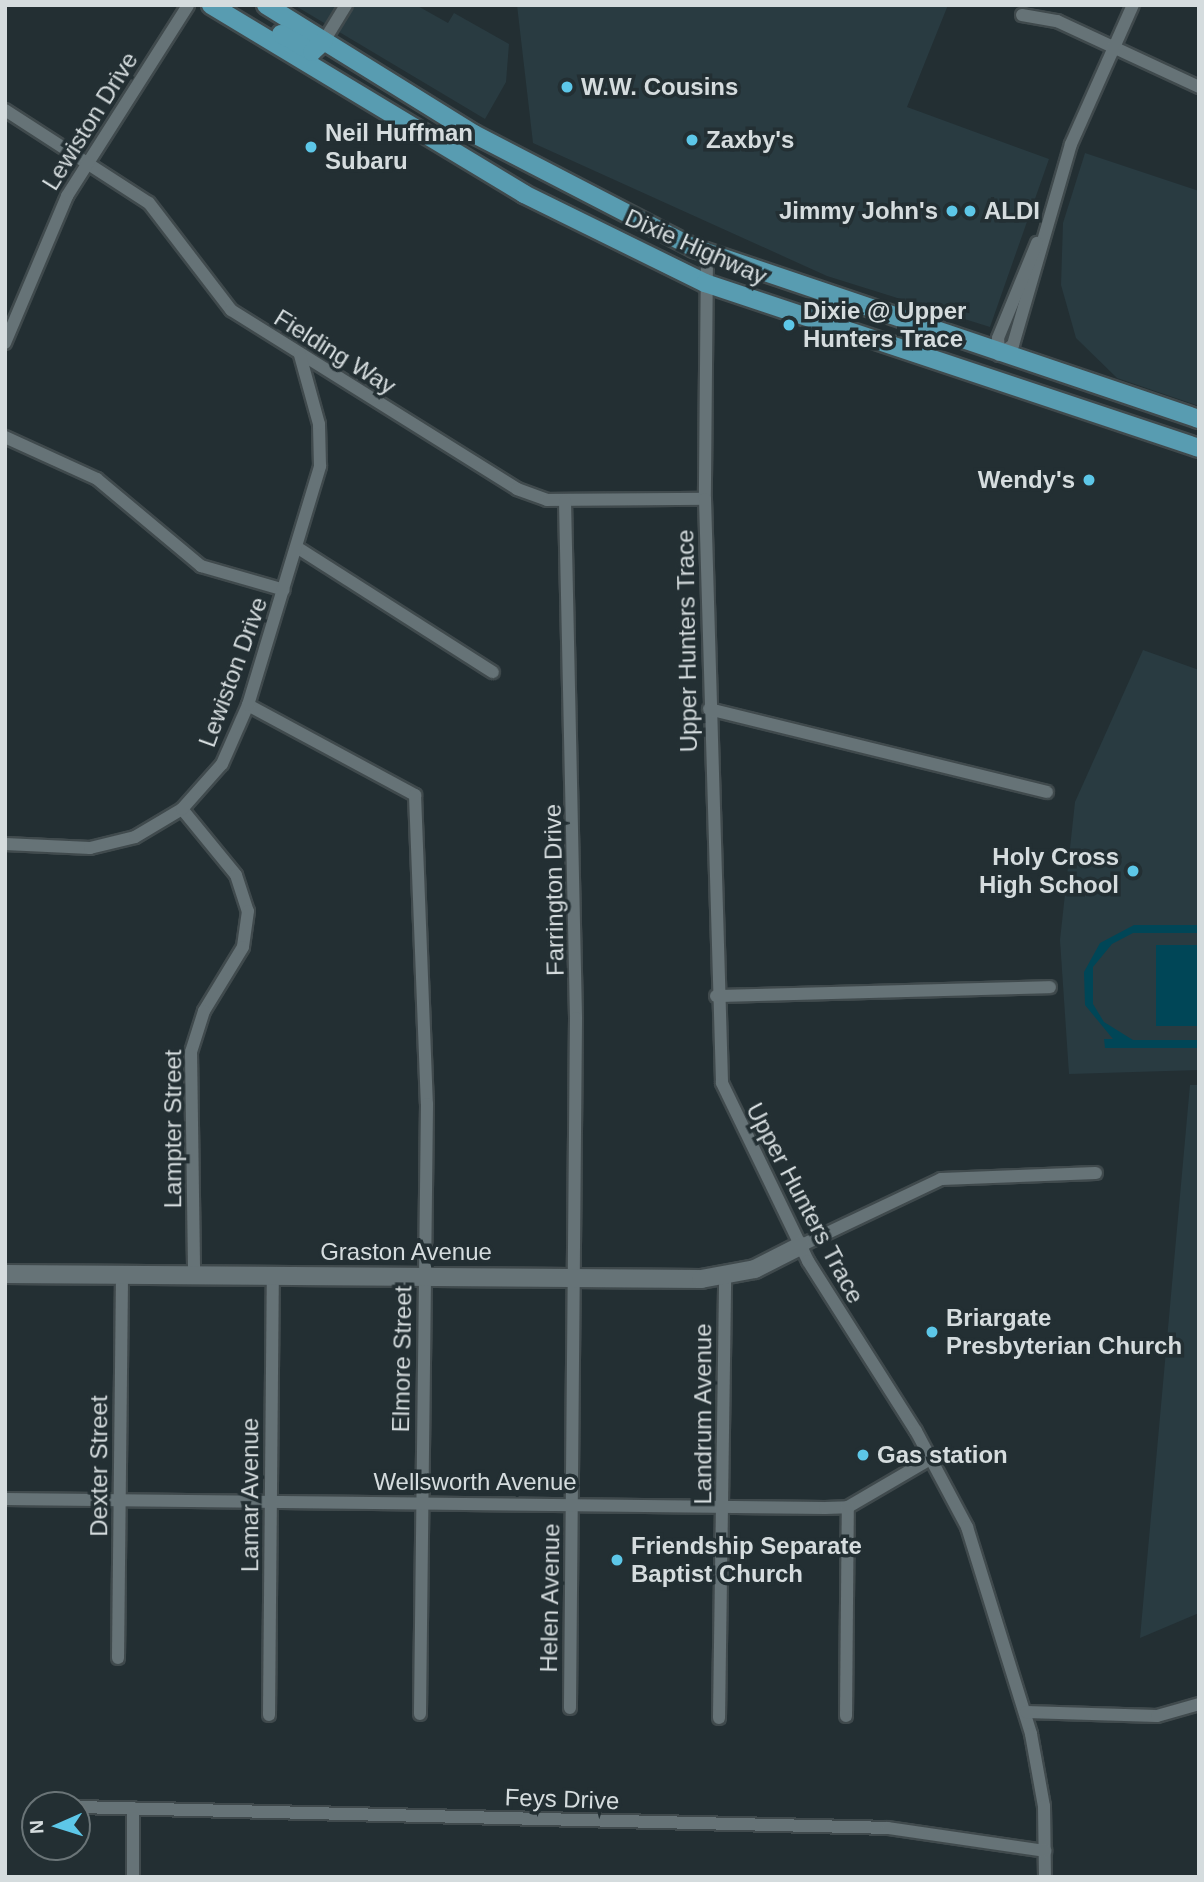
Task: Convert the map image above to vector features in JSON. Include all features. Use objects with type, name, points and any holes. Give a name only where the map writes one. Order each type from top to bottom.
[{"type":"main road","name":"Dixie Highway","points":[[211,5],[524,194],[705,283],[937,363],[1199,448]]},
{"type":"main road","name":"Dixie Highway","points":[[266,5],[537,169],[708,253],[999,355],[1199,419]]},
{"type":"main road","points":[[245,26],[264,24],[312,52],[324,41]]},
{"type":"main road","points":[[937,363],[980,370],[999,355]]},
{"type":"street","name":"Lewiston Drive","points":[[5,342],[53,223],[88,162],[188,5]]},
{"type":"street","points":[[324,41],[346,5]]},
{"type":"street","points":[[999,355],[998,338],[1041,237],[1070,144],[1133,5]]},
{"type":"street","points":[[1022,15],[1057,21],[1199,88]]},
{"type":"street","name":"Fielding Way","points":[[5,110],[88,162],[155,209],[217,297],[300,355],[517,489],[565,501],[705,499]]},
{"type":"street","name":"Upper Hunters Trace","points":[[708,253],[705,283],[705,499],[709,709],[716,996],[727,1101],[800,1246],[932,1458],[975,1546],[1026,1712],[1042,1790],[1045,1877]]},
{"type":"street","name":"Lewiston Drive","points":[[5,844],[57,850],[112,844],[182,808],[222,764],[248,705],[298,548],[321,439],[300,355]]},
{"type":"street","points":[[5,438],[97,479],[201,566],[285,590]]},
{"type":"street","name":"Farrington Drive","points":[[565,501],[575,878],[574,1278]]},
{"type":"street","points":[[298,548],[493,672]]},
{"type":"street","name":"Elmore Street","points":[[248,705],[415,795],[426,1104],[420,1714]]},
{"type":"street","points":[[709,709],[1047,792]]},
{"type":"street","name":"Lampter Street","points":[[182,808],[236,875],[248,911],[243,947],[204,1011],[191,1052],[194,1275]]},
{"type":"street","points":[[716,996],[1050,987]]},
{"type":"street","points":[[800,1246],[941,1179],[1096,1173]]},
{"type":"street","name":"Graston Avenue","points":[[5,1274],[725,1278],[800,1246]]},
{"type":"street","name":"Dexter Street","points":[[118,1658],[122,1275]]},
{"type":"street","name":"Lamar Avenue","points":[[269,1714],[273,1276]]},
{"type":"street","name":"Helen Avenue","points":[[570,1709],[574,1278]]},
{"type":"street","name":"Landrum Avenue","points":[[719,1718],[725,1278]]},
{"type":"street","points":[[846,1716],[848,1507],[932,1458]]},
{"type":"street","name":"Wellsworth Avenue","points":[[5,1500],[848,1507]]},
{"type":"street","points":[[1026,1712],[1157,1716],[1199,1704]]},
{"type":"street","name":"Feys Drive","points":[[91,1807],[888,1828],[1045,1851]]},
{"type":"street","points":[[133,1808],[133,1877]]},
{"type":"shaded area","points":[[294,5],[416,5],[448,23],[454,13],[509,44],[506,82],[485,119]]},
{"type":"shaded area","points":[[517,5],[948,5],[907,107],[1049,159],[990,327],[827,276],[533,143]]},
{"type":"shaded area","points":[[1085,153],[1199,191],[1199,406],[1117,378],[1076,338],[1061,285],[1063,223]]},
{"type":"shaded area","name":"Holy Cross High School","points":[[1143,650],[1199,670],[1199,1070],[1069,1074],[1060,940],[1075,802]]},
{"type":"shaded area","points":[[1134,925],[1199,925],[1199,933],[1133,933],[1112,944],[1093,967],[1093,1004],[1104,1022],[1133,1040],[1199,1040],[1199,1048],[1105,1048],[1104,1039],[1113,1039],[1085,1005],[1084,972],[1100,943]]},
{"type":"shaded area","points":[[1156,945],[1199,945],[1199,1026],[1156,1026]]},
{"type":"shaded area","points":[[1190,1085],[1199,1085],[1199,1613],[1140,1638]]},
{"type":"place","name":"W.W. Cousins","points":[[567,87]]},
{"type":"place","name":"Zaxby's","points":[[692,140]]},
{"type":"place","name":"Neil Huffman Subaru","points":[[311,147]]},
{"type":"place","name":"Jimmy John's","points":[[952,211]]},
{"type":"place","name":"ALDI","points":[[970,211]]},
{"type":"place","name":"Dixie @ Upper Hunters Trace","points":[[789,325]]},
{"type":"place","name":"Wendy's","points":[[1089,480]]},
{"type":"place","name":"Holy Cross High School","points":[[1133,871]]},
{"type":"place","name":"Briargate Presbyterian Church","points":[[932,1332]]},
{"type":"place","name":"Gas station","points":[[863,1455]]},
{"type":"place","name":"Friendship Separate Baptist Church","points":[[617,1560]]}]
